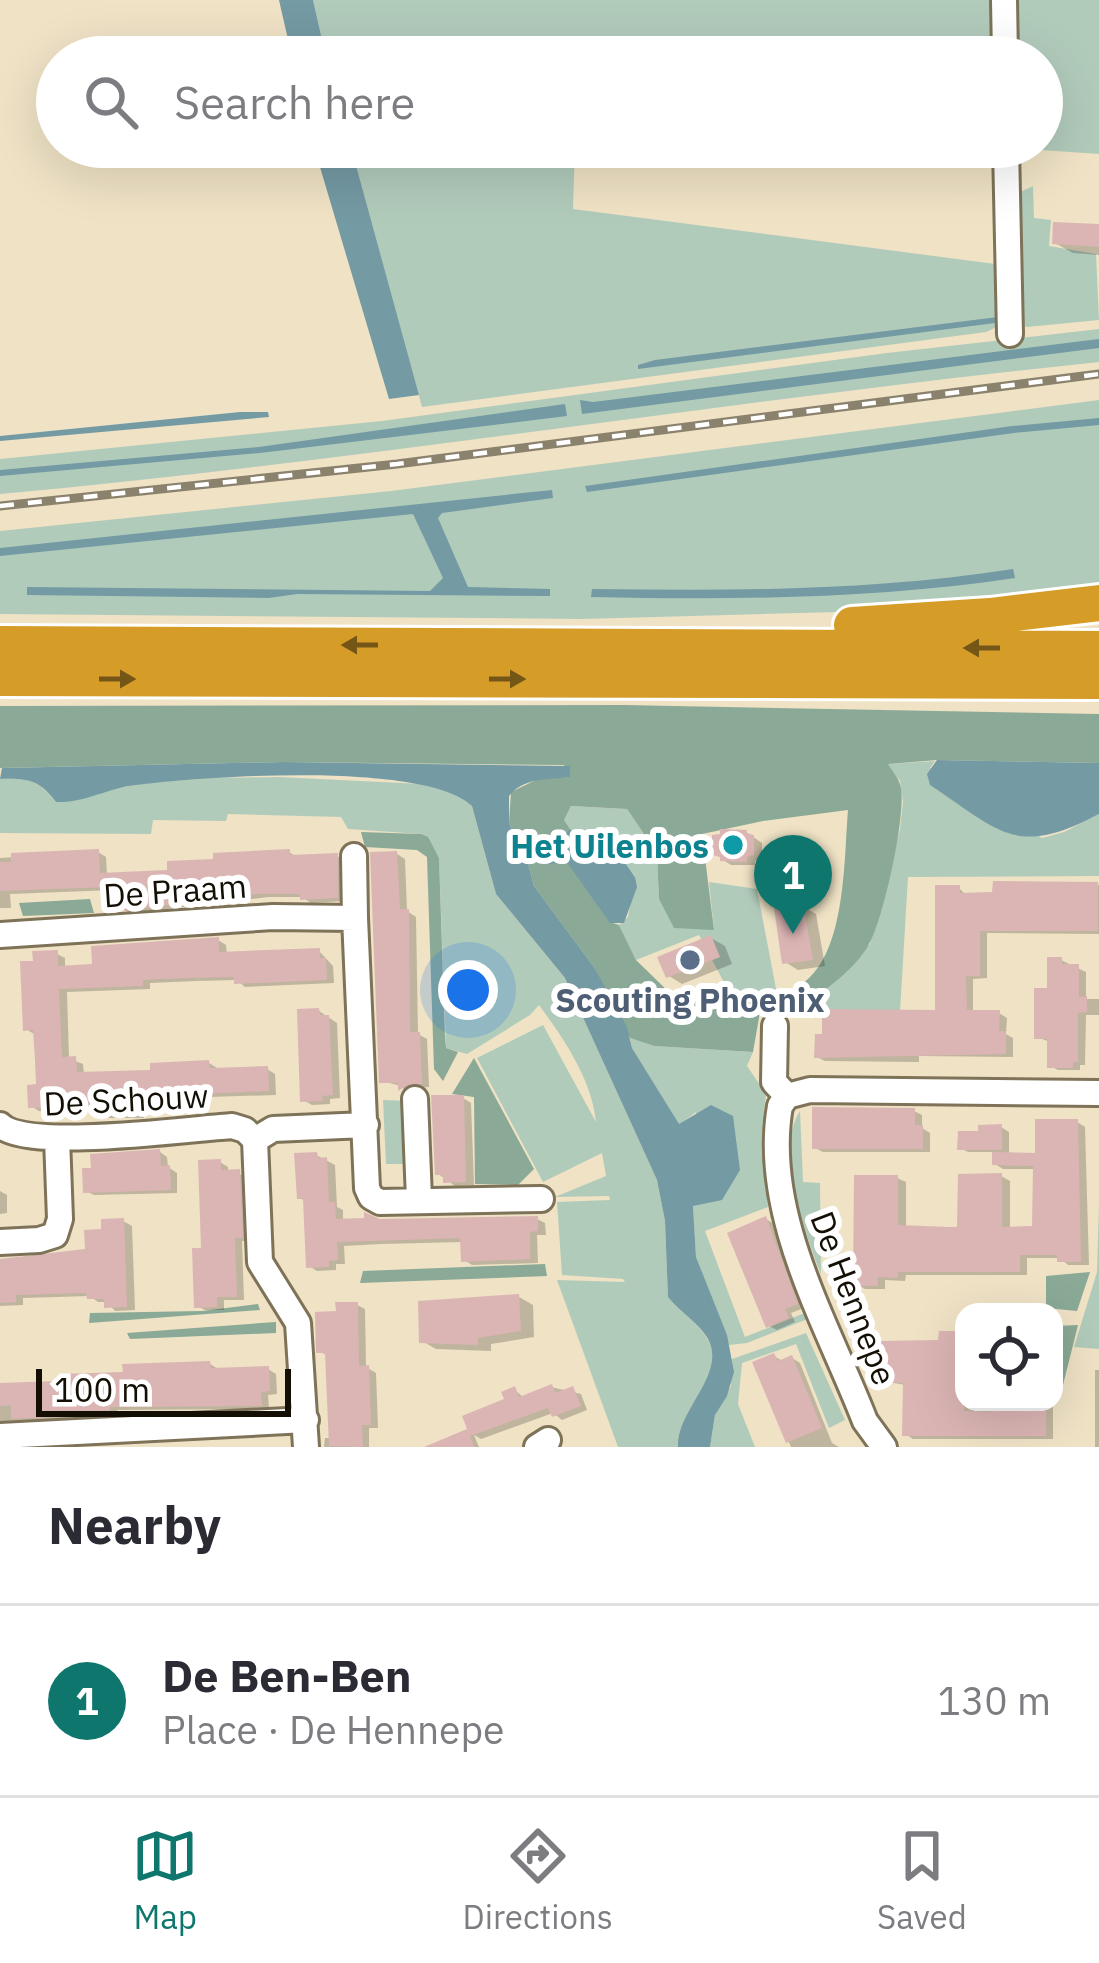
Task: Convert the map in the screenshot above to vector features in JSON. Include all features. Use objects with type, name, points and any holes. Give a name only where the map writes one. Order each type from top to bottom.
[{"type":"highway","points":[[603,645],[990,616],[1099,603]]},
{"type":"highway","points":[[0,644],[1099,649]]},
{"type":"highway","points":[[0,678],[1099,681]]},
{"type":"highway","points":[[830,680],[1099,702]]},
{"type":"street","points":[[1004,0],[1004,36]]},
{"type":"street","points":[[1006,168],[1010,334]]},
{"type":"street","points":[[354,856],[371,1198],[380,1202],[541,1199]]},
{"type":"street","name":"De Praam","points":[[0,934],[273,917],[355,917]]},
{"type":"street","name":"De Hennepe","points":[[775,1026],[774,1082],[787,1096],[777,1121],[789,1228],[866,1421],[884,1447]]},
{"type":"street","points":[[787,1096],[810,1090],[1099,1093]]},
{"type":"street","points":[[416,1099],[419,1199]]},
{"type":"street","name":"De Schouw","points":[[0,1125],[22,1136],[57,1138],[232,1126],[255,1140],[273,1129],[365,1125]]},
{"type":"street","points":[[0,1241],[55,1235],[60,1219],[57,1138]]},
{"type":"street","points":[[255,1140],[260,1262],[298,1323],[306,1447]]},
{"type":"street","points":[[0,1436],[76,1439],[306,1420]]},
{"type":"green space","points":[[313,0],[997,0],[998,36],[321,36]]},
{"type":"green space","points":[[1010,0],[1099,0],[1099,154],[1063,152],[1063,36],[1011,36]]},
{"type":"green space","points":[[357,168],[574,168],[573,209],[1003,265],[1003,324],[986,332],[422,407]]},
{"type":"green space","points":[[1033,186],[1034,218],[1051,220],[1049,246],[1096,254],[1099,320],[1027,327],[1018,323],[1016,194]]},
{"type":"green space","points":[[1099,329],[1099,362],[0,494],[0,459],[382,421]]},
{"type":"green space","points":[[1099,400],[1099,591],[912,610],[583,619],[0,614],[0,531],[391,491]]},
{"type":"green space","points":[[623,705],[1099,714],[1099,763],[937,760],[888,764],[901,788],[902,802],[897,844],[874,933],[845,974],[796,1009],[785,1008],[783,995],[808,979],[820,964],[836,923],[848,810],[702,834],[714,930],[674,928],[659,899],[657,853],[627,809],[571,806],[564,820],[570,829],[545,851],[548,865],[566,860],[610,922],[619,925],[636,960],[675,998],[760,1012],[753,1052],[654,1046],[630,1038],[594,967],[534,886],[509,823],[511,792],[538,779],[570,777],[564,765],[284,762],[0,768],[0,706]]},
{"type":"green space","points":[[935,761],[930,768],[1042,838],[1099,814],[1099,876],[908,877],[900,1012],[796,1009],[870,944],[903,802],[900,781],[887,764]]},
{"type":"green space","points":[[279,777],[422,784],[455,792],[472,806],[496,894],[565,978],[657,1180],[665,1221],[668,1297],[704,1334],[712,1353],[707,1379],[685,1420],[678,1447],[618,1447],[557,1280],[625,1282],[562,1275],[557,1202],[610,1200],[609,1196],[555,1197],[606,1176],[602,1153],[543,1182],[477,1058],[543,1025],[596,1122],[583,1075],[567,1046],[539,1005],[467,1054],[446,1048],[439,858],[421,834],[348,829],[341,817],[228,814],[226,821],[153,820],[151,834],[0,833],[0,779],[32,782],[56,802],[166,781]]},
{"type":"green space","points":[[571,806],[627,809],[657,853],[659,899],[714,929],[709,882],[757,889],[777,994],[730,994],[699,935],[636,960],[619,925],[628,917],[635,876],[580,841],[564,820]]},
{"type":"green space","points":[[361,832],[421,834],[428,837],[439,858],[446,1048],[458,1052],[443,1081],[434,1069],[427,857],[417,850],[365,847]]},
{"type":"green space","points":[[90,899],[94,913],[23,916],[19,903]]},
{"type":"green space","points":[[630,1038],[654,1046],[753,1052],[747,1066],[766,1094],[762,1131],[768,1207],[705,1231],[745,1337],[807,1312],[810,1318],[747,1343],[729,1345],[696,1257],[696,1112],[679,1125]]},
{"type":"green space","points":[[474,1058],[534,1169],[518,1185],[475,1184],[474,1097],[452,1094]]},
{"type":"green space","points":[[383,1100],[407,1101],[410,1164],[386,1164]]},
{"type":"green space","points":[[800,1111],[803,1182],[820,1183],[821,1274],[791,1169],[793,1127]]},
{"type":"green space","points":[[1099,1204],[1099,1349],[1074,1347],[1097,1272]]},
{"type":"green space","points":[[545,1264],[547,1276],[360,1283],[363,1271]]},
{"type":"green space","points":[[1090,1272],[1077,1311],[1063,1310],[1063,1303],[1046,1303],[1046,1276]]},
{"type":"green space","points":[[258,1304],[260,1310],[89,1323],[90,1313],[202,1311]]},
{"type":"green space","points":[[276,1322],[276,1333],[130,1339],[127,1333]]},
{"type":"green space","points":[[1078,1325],[1063,1385],[1063,1326]]},
{"type":"green space","points":[[806,1333],[845,1420],[829,1428],[796,1344],[742,1363],[738,1404],[755,1447],[710,1447],[715,1415],[731,1386],[732,1359]]},
{"type":"water","points":[[279,0],[313,0],[321,36],[287,36]]},
{"type":"water","points":[[320,168],[357,168],[419,395],[389,399]]},
{"type":"water","points":[[998,317],[995,323],[638,369],[655,360]]},
{"type":"water","points":[[1099,339],[1099,348],[582,414],[580,400],[593,402]]},
{"type":"water","points":[[565,404],[567,416],[260,453],[0,476],[0,470],[259,447]]},
{"type":"water","points":[[268,412],[269,417],[0,441],[0,436]]},
{"type":"water","points":[[1099,418],[1099,425],[587,492],[585,486],[1012,426]]},
{"type":"water","points":[[552,490],[553,498],[442,513],[438,518],[468,587],[550,589],[550,596],[27,595],[27,587],[430,591],[443,578],[413,514],[0,556],[0,548]]},
{"type":"water","points":[[1013,569],[1015,578],[856,594],[591,597],[592,589],[855,586]]},
{"type":"water","points":[[937,760],[1099,763],[1099,814],[1048,835],[1010,834],[930,785],[927,774]]},
{"type":"water","points":[[284,762],[570,766],[570,777],[529,782],[509,796],[509,823],[534,886],[594,967],[627,1027],[632,1048],[679,1124],[711,1105],[733,1116],[740,1170],[722,1200],[693,1206],[696,1257],[727,1335],[734,1372],[715,1415],[710,1447],[678,1447],[679,1433],[711,1366],[712,1352],[704,1333],[668,1297],[665,1221],[657,1180],[565,978],[496,894],[472,806],[447,792],[363,777],[168,781],[56,802],[32,782],[0,779],[2,768]]},
{"type":"water","points":[[570,829],[591,852],[625,863],[635,877],[637,887],[624,923],[610,923],[566,861],[548,865],[545,851]]},
{"type":"building","points":[[1053,222],[1099,224],[1099,247],[1052,244]]},
{"type":"building","name":"Het Uilenbos","points":[[720,829],[747,830],[754,835],[754,855],[747,862],[720,861],[712,855],[712,835],[720,834]]},
{"type":"building","points":[[99,849],[100,873],[167,870],[167,861],[213,859],[213,853],[290,849],[290,855],[338,853],[338,898],[300,900],[300,894],[259,894],[119,911],[119,895],[110,896],[110,887],[0,891],[0,862],[11,862],[11,853]]},
{"type":"building","points":[[397,851],[400,909],[409,909],[410,1032],[420,1032],[422,1084],[398,1091],[398,1083],[379,1083],[370,852]]},
{"type":"building","points":[[993,881],[1098,882],[1098,931],[980,931],[980,976],[966,976],[967,1010],[1000,1010],[999,1031],[1006,1031],[1006,1054],[814,1058],[815,1034],[822,1034],[822,1009],[935,1010],[935,885],[960,885],[960,893],[992,892]]},
{"type":"building","points":[[803,903],[813,960],[782,964],[774,908]]},
{"type":"building","points":[[711,935],[720,957],[666,978],[657,957]]},
{"type":"building","points":[[219,937],[219,952],[320,948],[320,958],[326,958],[327,980],[234,984],[234,977],[186,978],[143,980],[143,986],[59,989],[62,1057],[76,1056],[77,1072],[150,1070],[150,1063],[209,1060],[210,1068],[268,1066],[269,1091],[201,1094],[201,1104],[137,1107],[137,1115],[96,1115],[96,1106],[28,1108],[27,1085],[36,1084],[35,1061],[33,1030],[23,1031],[20,961],[33,961],[32,951],[58,950],[58,966],[92,964],[91,946]]},
{"type":"building","points":[[1047,957],[1062,957],[1062,964],[1079,964],[1079,997],[1087,996],[1087,1012],[1078,1013],[1078,1062],[1073,1062],[1073,1068],[1047,1068],[1047,1039],[1034,1039],[1034,988],[1047,988]]},
{"type":"building","points":[[319,1008],[320,1015],[329,1015],[333,1095],[322,1096],[323,1101],[300,1102],[297,1009]]},
{"type":"building","points":[[431,1095],[464,1095],[466,1182],[443,1183],[443,1175],[435,1175]]},
{"type":"building","points":[[812,1107],[915,1108],[915,1125],[923,1125],[923,1149],[812,1149]]},
{"type":"building","points":[[1035,1119],[1078,1119],[1081,1262],[1057,1262],[1057,1255],[1020,1255],[1020,1272],[898,1272],[898,1278],[878,1277],[878,1286],[853,1286],[854,1175],[898,1175],[898,1225],[957,1227],[958,1174],[1002,1173],[1002,1227],[1032,1226],[1033,1166],[992,1165],[992,1152],[1035,1153]]},
{"type":"building","points":[[1002,1124],[1002,1150],[957,1150],[958,1131]]},
{"type":"building","points":[[160,1149],[161,1166],[170,1165],[171,1190],[83,1193],[82,1168],[91,1168],[90,1154]]},
{"type":"building","points":[[317,1152],[318,1158],[327,1157],[329,1202],[335,1202],[336,1219],[364,1218],[364,1212],[380,1219],[538,1216],[538,1231],[530,1232],[530,1259],[461,1262],[460,1238],[337,1242],[338,1260],[329,1261],[329,1267],[306,1268],[303,1199],[297,1199],[294,1153]]},
{"type":"building","points":[[221,1159],[221,1170],[240,1169],[243,1238],[235,1238],[237,1297],[217,1297],[217,1307],[194,1308],[192,1248],[201,1248],[198,1160]]},
{"type":"building","points":[[766,1216],[798,1304],[785,1309],[789,1318],[766,1328],[727,1233]]},
{"type":"building","points":[[124,1218],[127,1307],[104,1308],[104,1299],[87,1299],[86,1293],[16,1295],[16,1302],[0,1303],[0,1259],[85,1249],[84,1230],[101,1229],[101,1219]]},
{"type":"building","points":[[519,1294],[521,1331],[478,1338],[478,1345],[419,1343],[418,1301]]},
{"type":"building","points":[[335,1302],[358,1302],[359,1366],[369,1365],[371,1425],[362,1425],[363,1447],[329,1446],[325,1353],[316,1353],[315,1312],[336,1311]]},
{"type":"building","points":[[939,1331],[955,1331],[955,1411],[1046,1411],[1046,1436],[902,1436],[903,1383],[878,1383],[878,1341],[938,1340]]},
{"type":"building","points":[[774,1353],[778,1361],[792,1355],[822,1428],[786,1443],[752,1362]]},
{"type":"building","points":[[210,1361],[211,1368],[269,1366],[270,1391],[261,1392],[262,1406],[110,1407],[110,1414],[11,1419],[11,1405],[0,1406],[0,1383],[59,1381],[59,1374],[123,1372],[122,1364]]},
{"type":"building","points":[[552,1384],[555,1393],[573,1386],[581,1406],[552,1417],[548,1408],[470,1436],[474,1447],[424,1447],[467,1429],[462,1416],[504,1399],[501,1392],[515,1386],[519,1397]]},
{"type":"railway","points":[[0,506],[397,464],[1099,374]]},
{"type":"place","name":"Het Uilenbos","points":[[733,845]]},
{"type":"place","name":"De Ben-Ben","points":[[793,934]]},
{"type":"place","name":"Scouting Phoenix","points":[[690,960]]}]
